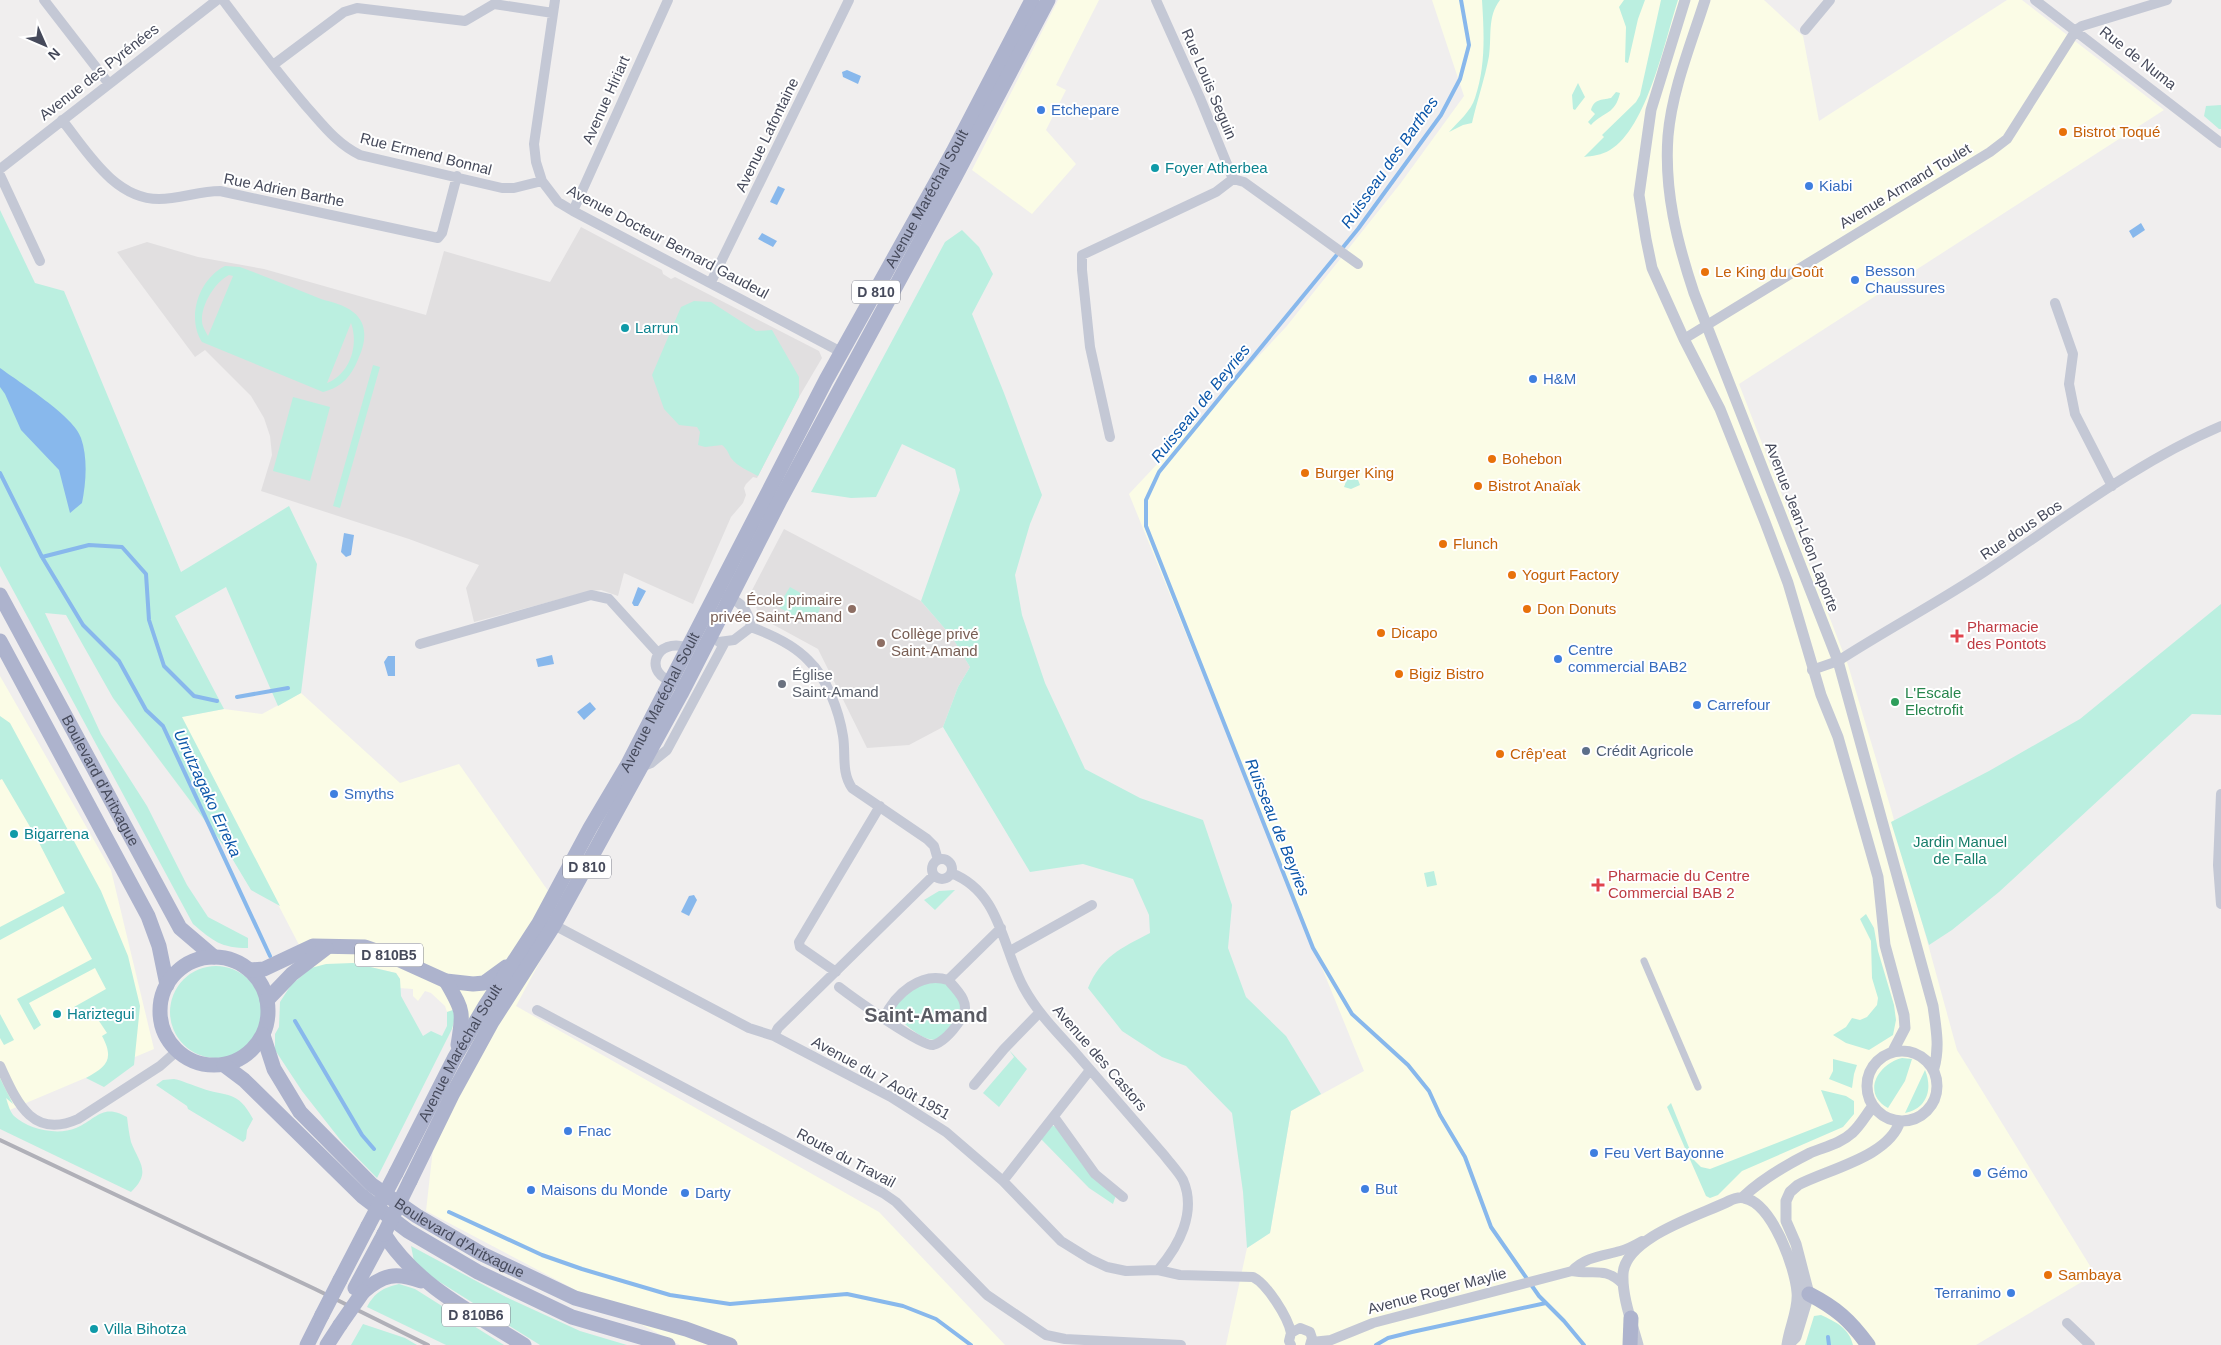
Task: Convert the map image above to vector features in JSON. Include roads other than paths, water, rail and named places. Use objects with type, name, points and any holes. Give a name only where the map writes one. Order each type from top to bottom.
[{"type":"main road","name":"Avenue Maréchal Soult","points":[[307,1345],[456,1057],[512,963],[540,923],[689,648],[722,596],[822,389],[957,144],[1032,0]]},
{"type":"main road","name":"D 810","points":[[359,1290],[384,1234],[452,1095],[492,1022],[554,925],[687,684],[708,643],[722,596],[778,502],[950,186],[1048,0]]},
{"type":"main road","name":"Boulevard d'Aritxague","points":[[0,595],[180,928],[214,957]]},
{"type":"main road","name":"Boulevard d'Aritxague","points":[[0,641],[148,916],[159,946],[167,985]]},
{"type":"main road","name":"D 810B5","points":[[250,970],[264,970],[313,946],[365,947],[393,957],[446,981],[473,984],[484,983],[512,963]]},
{"type":"main road","points":[[268,1000],[292,974],[328,946]]},
{"type":"main road","points":[[214,957],[239,963],[250,970],[261,984],[268,1000],[268,1012],[263,1035],[247,1055],[224,1065],[198,1063],[177,1051],[168,1040],[162,1028],[160,1014],[161,1000],[167,985],[174,976],[185,966],[199,959],[214,957]]},
{"type":"main road","points":[[446,981],[460,1005],[463,1016],[456,1057]]},
{"type":"main road","name":"Boulevard d'Aritxague","points":[[263,1035],[267,1053],[274,1069],[300,1112],[372,1185],[417,1216],[482,1254],[575,1298],[686,1329],[730,1345]]},
{"type":"main road","name":"Boulevard d'Aritxague","points":[[224,1065],[244,1080],[362,1196],[408,1231],[478,1272],[572,1317],[668,1345]]},
{"type":"main road","name":"D 810B6","points":[[384,1234],[403,1262],[427,1284],[524,1345]]},
{"type":"main road","name":"D 810B6","points":[[334,1332],[359,1290],[374,1282],[385,1277],[405,1276],[427,1284]]},
{"type":"main road","points":[[1809,1294],[1832,1306],[1853,1324],[1868,1345]]},
{"type":"main road","points":[[1630,1345],[1631,1318]]},
{"type":"street","points":[[44,0],[109,84]]},
{"type":"street","name":"Avenue des Pyrénées","points":[[0,169],[217,0]]},
{"type":"street","name":"Rue Ermend Bonnal","points":[[223,0],[273,65],[326,129],[346,149],[360,155],[457,176],[502,188],[514,188],[542,181]]},
{"type":"street","name":"Avenue Docteur Bernard Gaudeul","points":[[555,0],[534,144],[536,162],[542,181],[558,202],[572,212],[711,282],[843,353]]},
{"type":"street","name":"Avenue Hiriart","points":[[572,212],[668,0]]},
{"type":"street","name":"Avenue Lafontaine","points":[[711,282],[849,0]]},
{"type":"street","name":"Rue Louis Seguin","points":[[1156,0],[1200,98],[1233,179]]},
{"type":"street","points":[[1686,0],[1651,110],[1639,195],[1646,239],[1652,268],[1684,339],[1720,409],[1758,504],[1788,583],[1812,670],[1838,737],[1878,877],[1885,944],[1904,1015],[1905,1028],[1893,1051]]},
{"type":"street","name":"Avenue Jean-Léon Laporte","points":[[1705,0],[1675,96],[1668,135],[1667,175],[1680,250],[1706,323],[1838,661],[1907,913],[1916,936],[1933,1006],[1938,1037],[1937,1057],[1934,1068]]},
{"type":"street","points":[[1806,30],[1830,0]]},
{"type":"street","name":"Rue de Numa","points":[[2035,0],[2221,143]]},
{"type":"street","points":[[2076,30],[2082,26],[2166,0]]},
{"type":"street","points":[[273,65],[344,12],[356,8],[464,21],[494,4],[553,13]]},
{"type":"street","name":"Avenue Armand Toulet","points":[[1684,339],[1706,323],[1958,172],[2007,139],[2076,30]]},
{"type":"street","name":"Rue Adrien Barthe","points":[[62,120],[112,181],[133,193],[147,198],[161,199],[206,191],[220,191],[438,238],[442,233],[457,176]]},
{"type":"street","points":[[0,175],[40,261]]},
{"type":"street","points":[[1110,437],[1090,347],[1082,254],[1216,192],[1233,179],[1244,182],[1358,264]]},
{"type":"street","points":[[2055,303],[2073,354],[2069,384],[2074,414],[2112,486]]},
{"type":"street","name":"Rue dous Bos","points":[[1812,670],[1838,661],[1982,573],[2112,486],[2169,451],[2221,426]]},
{"type":"street","points":[[420,644],[591,595],[609,599],[658,653]]},
{"type":"street","points":[[722,596],[742,605],[748,612],[751,627]]},
{"type":"street","points":[[708,643],[734,640],[751,627]]},
{"type":"street","points":[[751,627],[807,658],[819,673],[840,722],[843,738],[844,767],[846,778],[852,788],[934,846],[938,860]]},
{"type":"street","points":[[641,767],[651,763],[668,750],[724,642]]},
{"type":"street","points":[[687,684],[672,682],[659,674],[656,664],[658,653],[662,649],[672,645],[689,648]]},
{"type":"street","points":[[2221,794],[2218,866],[2221,904]]},
{"type":"street","points":[[836,972],[800,947],[799,942],[880,806]]},
{"type":"street","points":[[938,860],[949,862],[951,868],[951,873],[942,879],[934,875],[932,867],[938,860]]},
{"type":"street","name":"Avenue des Castors","points":[[951,873],[967,881],[989,904],[1001,928],[1022,983],[1040,1012],[1164,1154],[1182,1179],[1187,1195],[1188,1211],[1183,1230],[1158,1270]]},
{"type":"street","points":[[774,1036],[778,1028],[934,875]]},
{"type":"street","points":[[1010,951],[1092,906]]},
{"type":"street","name":"Avenue du 7 Août 1951","points":[[554,925],[749,1028],[774,1036],[891,1097],[946,1132],[1003,1181],[1061,1241],[1083,1255],[1107,1267],[1126,1271],[1158,1270],[1180,1275],[1253,1277],[1261,1281],[1285,1317],[1291,1333]]},
{"type":"street","points":[[948,980],[1001,928]]},
{"type":"street","points":[[1644,961],[1698,1087]]},
{"type":"street","points":[[839,988],[875,1014],[922,1043],[933,1045],[945,1038],[963,1018],[965,1001],[948,980],[940,977],[917,981],[891,1005],[884,1018]]},
{"type":"street","name":"Route du Travail","points":[[537,1010],[883,1193],[896,1202],[987,1295],[1046,1335],[1066,1339],[1181,1345]]},
{"type":"street","points":[[974,1085],[1004,1049],[1040,1012]]},
{"type":"street","points":[[1906,1050],[1919,1054],[1934,1068],[1938,1077],[1936,1096],[1932,1105],[1918,1117],[1900,1121],[1888,1119],[1873,1106],[1867,1090],[1869,1074],[1877,1060],[1893,1051],[1906,1050]]},
{"type":"street","points":[[0,1066],[25,1112],[43,1123],[62,1125],[78,1120],[160,1066],[177,1051]]},
{"type":"street","points":[[1003,1181],[1090,1070]]},
{"type":"street","points":[[1638,1345],[1623,1284],[1624,1264],[1634,1250],[1648,1239],[1729,1201],[1743,1197],[1756,1184],[1810,1153],[1838,1142],[1851,1134],[1873,1106]]},
{"type":"street","points":[[1054,1117],[1095,1174],[1123,1197]]},
{"type":"street","points":[[1788,1345],[1796,1338],[1809,1294],[1807,1280],[1796,1244],[1786,1221],[1786,1201],[1790,1192],[1813,1177],[1872,1152],[1888,1141],[1897,1131],[1900,1121]]},
{"type":"street","points":[[1743,1197],[1754,1202],[1765,1212],[1776,1229],[1792,1269],[1797,1293],[1788,1345]]},
{"type":"street","name":"Avenue Roger Maylie","points":[[1572,1271],[1578,1264],[1594,1257],[1624,1250],[1648,1239]]},
{"type":"street","name":"Avenue Roger Maylie","points":[[1311,1344],[1331,1340],[1373,1323],[1572,1271],[1596,1270],[1610,1273],[1623,1284]]},
{"type":"street","points":[[2066,1323],[2090,1345]]},
{"type":"street","points":[[1290,1345],[1291,1333],[1296,1328],[1307,1329],[1311,1335],[1311,1344]]},
{"type":"water","points":[[847,70],[861,76],[858,84],[843,77],[842,72]]},
{"type":"water","points":[[778,186],[785,189],[777,205],[770,202]]},
{"type":"water","points":[[2141,223],[2145,230],[2133,238],[2129,231]]},
{"type":"water","points":[[762,233],[777,241],[773,247],[758,239]]},
{"type":"water","points":[[0,368],[58,410],[77,430],[81,438],[85,462],[82,503],[70,513],[59,470],[21,430],[0,387]]},
{"type":"water","points":[[344,533],[354,535],[351,555],[346,557],[341,552]]},
{"type":"water","points":[[638,587],[646,591],[638,606],[634,606],[632,603]]},
{"type":"water","points":[[552,655],[554,664],[538,667],[536,659]]},
{"type":"water","points":[[388,656],[395,656],[395,676],[388,676],[384,662]]},
{"type":"water","points":[[590,702],[596,709],[584,720],[577,712]]},
{"type":"water","points":[[694,895],[697,900],[689,916],[681,912],[689,896]]},
{"type":"waterway","name":"Ruisseau de Beyries","points":[[1461,0],[1469,45],[1460,79],[1441,115],[1358,229],[1159,472],[1146,500],[1146,526],[1313,948],[1352,1014],[1408,1065],[1429,1091],[1440,1115],[1465,1157],[1491,1227],[1539,1296],[1564,1321],[1584,1345]]},
{"type":"waterway","name":"Urrutzagako Erreka","points":[[0,473],[42,557],[83,625],[119,661],[146,710],[163,726],[270,956]]},
{"type":"waterway","points":[[42,557],[89,545],[122,547],[146,574],[149,620],[164,666],[194,696],[217,701]]},
{"type":"waterway","points":[[237,697],[288,688]]},
{"type":"waterway","points":[[295,1021],[362,1135],[374,1149]]},
{"type":"waterway","points":[[449,1212],[542,1255],[670,1295],[730,1304],[847,1294],[903,1306],[936,1319],[971,1345]]},
{"type":"waterway","points":[[1376,1345],[1388,1338],[1412,1332],[1546,1303]]},
{"type":"waterway","points":[[1828,1337],[1829,1345]]},
{"type":"railway","points":[[0,1140],[315,1289],[428,1345]]},
{"type":"place","name":"Etchepare","points":[[1041,110]]},
{"type":"place","name":"Bistrot Toqué","points":[[2063,132]]},
{"type":"place","name":"Foyer Atherbea","points":[[1155,168]]},
{"type":"place","name":"Kiabi","points":[[1809,186]]},
{"type":"place","name":"Le King du Goût","points":[[1705,272]]},
{"type":"place","name":"Besson Chaussures","points":[[1855,280]]},
{"type":"place","name":"Larrun","points":[[625,328]]},
{"type":"place","name":"H&M","points":[[1533,379]]},
{"type":"place","name":"Bohebon","points":[[1492,459]]},
{"type":"place","name":"Burger King","points":[[1305,473]]},
{"type":"place","name":"Bistrot Anaïak","points":[[1478,486]]},
{"type":"place","name":"Flunch","points":[[1443,544]]},
{"type":"place","name":"Yogurt Factory","points":[[1512,575]]},
{"type":"place","name":"École primaire privée Saint-Amand","points":[[852,609]]},
{"type":"place","name":"Don Donuts","points":[[1527,609]]},
{"type":"place","name":"Dicapo","points":[[1381,633]]},
{"type":"place","name":"Pharmacie des Pontots","points":[[1957,636]]},
{"type":"place","name":"Collège privé Saint-Amand","points":[[881,643]]},
{"type":"place","name":"Centre commercial BAB2","points":[[1558,659]]},
{"type":"place","name":"Bigiz Bistro","points":[[1399,674]]},
{"type":"place","name":"Église Saint-Amand","points":[[782,684]]},
{"type":"place","name":"L'Escale Electrofit","points":[[1895,702]]},
{"type":"place","name":"Carrefour","points":[[1697,705]]},
{"type":"place","name":"Crédit Agricole","points":[[1586,751]]},
{"type":"place","name":"Crêp'eat","points":[[1500,754]]},
{"type":"place","name":"Smyths","points":[[334,794]]},
{"type":"place","name":"Bigarrena","points":[[14,834]]},
{"type":"place","name":"Pharmacie du Centre Commercial BAB 2","points":[[1598,885]]},
{"type":"place","name":"Hariztegui","points":[[57,1014]]},
{"type":"place","name":"Fnac","points":[[568,1131]]},
{"type":"place","name":"Feu Vert Bayonne","points":[[1594,1153]]},
{"type":"place","name":"Gémo","points":[[1977,1173]]},
{"type":"place","name":"But","points":[[1365,1189]]},
{"type":"place","name":"Maisons du Monde","points":[[531,1190]]},
{"type":"place","name":"Darty","points":[[685,1193]]},
{"type":"place","name":"Sambaya","points":[[2048,1275]]},
{"type":"place","name":"Terranimo","points":[[2011,1293]]},
{"type":"place","name":"Villa Bihotza","points":[[94,1329]]},
{"type":"district","name":"Saint-Amand","points":[[926,1015]]},
{"type":"water label","name":"Ruisseau des Barthes","points":[[1389,162]]},
{"type":"park label","name":"Jardin Manuel de Falla","points":[[1960,850]]}]
